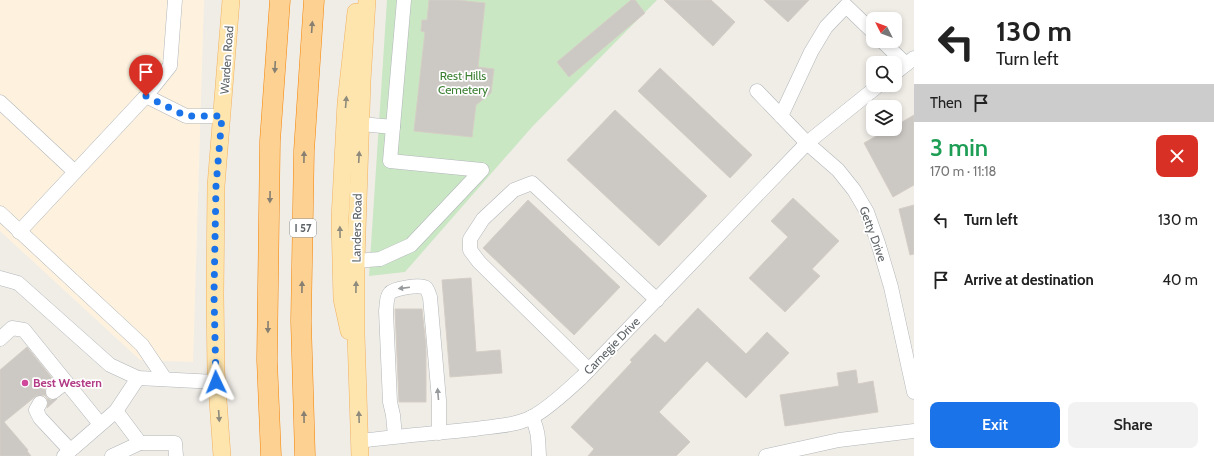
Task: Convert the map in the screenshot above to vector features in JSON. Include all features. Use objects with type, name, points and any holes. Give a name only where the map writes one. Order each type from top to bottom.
[{"type":"highway","points":[[271,456],[267,360],[270,141],[280,0]]},
{"type":"highway","name":"I 57","points":[[306,456],[301,321],[304,158],[314,0]]},
{"type":"main road","name":"Warden Road","points":[[222,456],[216,382],[214,294],[216,186],[231,0]]},
{"type":"main road","points":[[357,0],[346,103],[340,219],[342,299],[357,362]]},
{"type":"main road","name":"Landers Road","points":[[360,448],[356,335],[356,261],[362,82],[368,0]]},
{"type":"street","points":[[19,232],[146,96],[170,66],[175,0]]},
{"type":"street","points":[[356,261],[380,259],[411,245],[482,170],[390,161],[404,0]]},
{"type":"street","points":[[781,116],[811,52],[826,27],[846,6],[866,25]]},
{"type":"street","points":[[889,48],[905,65]]},
{"type":"street","name":"Getty Drive","points":[[757,91],[807,143],[838,170],[854,190],[867,212],[891,287],[914,392]]},
{"type":"street","name":"Carnegie Drive","points":[[360,448],[395,436],[439,433],[507,425],[532,417],[558,399],[589,370],[807,143],[871,92]]},
{"type":"street","points":[[146,96],[186,116],[222,116]]},
{"type":"street","points":[[0,102],[75,172]]},
{"type":"street","points":[[361,124],[393,127]]},
{"type":"street","points":[[589,370],[479,262],[470,250],[470,239],[483,219],[514,190],[532,183],[657,300]]},
{"type":"street","points":[[0,213],[142,345],[165,379]]},
{"type":"street","points":[[0,278],[18,283],[110,365],[138,378],[216,382]]},
{"type":"street","points":[[395,436],[390,402],[386,311],[388,296],[391,291],[395,289],[422,286],[426,288],[430,297],[439,400],[439,433]]},
{"type":"street","points":[[0,339],[12,328],[24,330],[100,424]]},
{"type":"street","points":[[40,403],[36,410],[40,418],[67,453],[116,411],[138,378]]},
{"type":"street","points":[[53,392],[66,382]]},
{"type":"street","points":[[116,411],[140,443]]},
{"type":"street","points":[[532,417],[539,438],[539,456]]},
{"type":"street","points":[[766,456],[839,440],[914,431]]},
{"type":"street","points":[[112,456],[140,443],[174,443],[176,456]]},
{"type":"shaded area","points":[[0,0],[204,0],[193,362],[140,360],[0,231]]},
{"type":"green space","name":"Rest Hills Cemetery","points":[[387,0],[657,0],[532,127],[405,272],[369,276]]},
{"type":"building","points":[[429,0],[456,0],[485,3],[478,67],[494,69],[491,93],[476,105],[472,137],[414,131],[425,32],[421,31],[422,20],[427,20]]},
{"type":"building","points":[[631,0],[635,0],[645,13],[569,77],[557,62]]},
{"type":"building","points":[[664,0],[711,0],[735,22],[713,46]]},
{"type":"building","points":[[764,0],[809,0],[788,22]]},
{"type":"building","points":[[660,68],[752,155],[730,178],[638,91]]},
{"type":"building","points":[[615,110],[707,196],[659,246],[567,160]]},
{"type":"building","points":[[914,115],[914,185],[893,197],[864,143],[876,136],[902,136],[902,122]]},
{"type":"building","points":[[793,198],[839,241],[812,269],[820,276],[785,312],[749,278],[788,237],[771,221]]},
{"type":"building","points":[[528,200],[620,287],[574,335],[483,248]]},
{"type":"building","points":[[914,205],[914,254],[910,255],[899,209]]},
{"type":"building","points":[[471,278],[476,352],[500,350],[502,373],[450,377],[442,280]]},
{"type":"building","points":[[698,308],[746,354],[767,332],[789,353],[746,398],[707,361],[659,412],[690,442],[676,456],[588,456],[594,449],[571,427],[632,362],[630,360],[655,334],[665,343]]},
{"type":"building","points":[[395,309],[422,309],[426,346],[426,402],[399,402]]},
{"type":"building","name":"Best Western","points":[[27,347],[52,378],[49,381],[51,383],[45,389],[46,397],[44,395],[36,396],[4,422],[28,450],[27,451],[31,456],[0,456],[0,370]]},
{"type":"building","points":[[856,370],[858,384],[873,381],[878,412],[785,426],[780,395],[839,386],[837,373]]},
{"type":"building","points":[[46,397],[50,400],[57,399],[47,408],[48,403]]},
{"type":"place","name":"Best Western","points":[[25,383]]},
{"type":"route","points":[[146,96],[186,116],[222,116],[216,186],[214,294],[216,382]]}]
